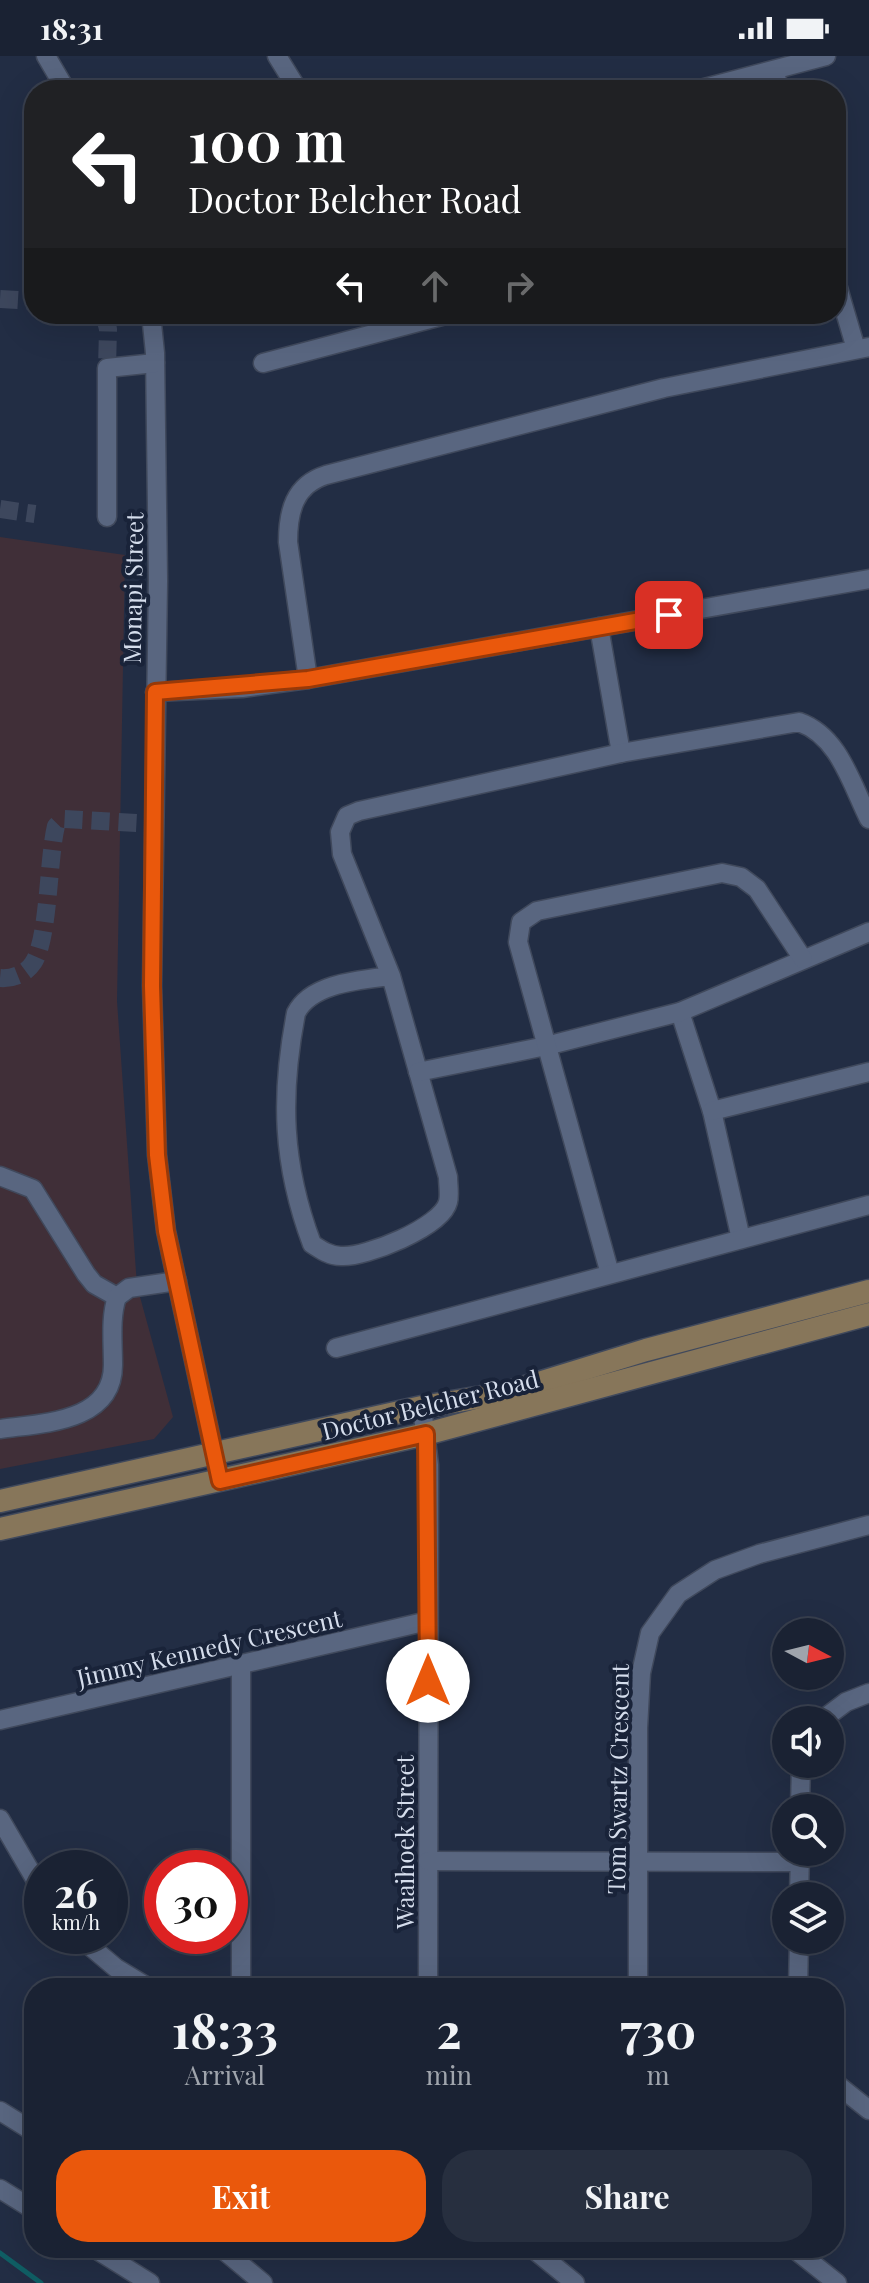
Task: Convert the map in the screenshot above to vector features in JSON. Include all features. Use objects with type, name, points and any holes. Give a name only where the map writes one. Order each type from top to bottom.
[{"type":"main road","name":"Doctor Belcher Road","points":[[0,1501],[422,1407],[506,1393],[646,1350],[869,1291]]},
{"type":"main road","name":"Doctor Belcher Road","points":[[0,1529],[426,1434],[869,1314]]},
{"type":"street","points":[[46,56],[62,80]]},
{"type":"street","points":[[56,56],[65,80]]},
{"type":"street","points":[[277,56],[292,80]]},
{"type":"street","points":[[736,80],[826,56]]},
{"type":"street","points":[[774,70],[777,80]]},
{"type":"street","points":[[308,679],[288,542],[288,522],[294,499],[304,485],[326,475],[664,388],[862,348],[846,307]]},
{"type":"street","name":"Monapi Street","points":[[152,324],[155,363],[152,986],[157,1155],[177,1281],[220,1481]]},
{"type":"street","points":[[263,363],[411,324]]},
{"type":"street","points":[[107,517],[107,368],[155,363]]},
{"type":"street","points":[[155,692],[308,679],[869,579]]},
{"type":"street","points":[[599,627],[621,753]]},
{"type":"street","points":[[391,976],[322,991],[302,1001],[296,1013],[284,1122],[287,1158],[312,1244],[329,1254],[342,1256],[367,1252],[413,1233],[435,1221],[448,1204],[448,1177],[391,976],[342,854],[340,832],[347,816],[621,753],[799,722],[814,727],[831,742],[869,819]]},
{"type":"street","points":[[610,1274],[518,942],[521,922],[537,911],[722,873],[741,877],[757,889],[803,959]]},
{"type":"street","points":[[418,1072],[546,1046],[680,1012],[869,932]]},
{"type":"street","points":[[680,1012],[712,1111],[741,1239]]},
{"type":"street","points":[[712,1111],[869,1072]]},
{"type":"street","points":[[0,1176],[33,1189],[86,1274],[94,1284],[117,1297]]},
{"type":"street","points":[[336,1348],[869,1205]]},
{"type":"street","points":[[117,1297],[129,1288],[177,1281]]},
{"type":"street","points":[[0,1429],[82,1415],[103,1396],[113,1375],[117,1297]]},
{"type":"street","name":"Waaihoek Street","points":[[422,1407],[426,1434],[428,1621],[428,1978]]},
{"type":"street","name":"Tom Swartz Crescent","points":[[638,1978],[641,1673],[645,1650],[657,1620],[678,1594],[715,1570],[759,1554],[869,1525]]},
{"type":"street","name":"Jimmy Kennedy Crescent","points":[[0,1720],[428,1621]]},
{"type":"street","points":[[241,1664],[241,1978]]},
{"type":"street","points":[[841,1706],[869,1693]]},
{"type":"street","points":[[0,1819],[24,1860]]},
{"type":"street","points":[[428,1861],[772,1858]]},
{"type":"street","points":[[99,1954],[132,1978]]},
{"type":"street","points":[[798,1978],[799,1954]]},
{"type":"street","points":[[844,2090],[869,2110]]},
{"type":"street","points":[[0,2111],[24,2126]]},
{"type":"street","points":[[0,2189],[24,2204]]},
{"type":"street","points":[[110,2258],[150,2283]]},
{"type":"street","points":[[241,2258],[263,2283]]},
{"type":"street","points":[[544,2258],[575,2283]]},
{"type":"street","points":[[806,2258],[837,2283]]},
{"type":"shaded area","points":[[0,537],[125,555],[117,1001],[137,1286],[173,1417],[154,1439],[0,1469]]},
{"type":"waterway","points":[[0,2253],[41,2283]]},
{"type":"tunnel","points":[[0,299],[24,300]]},
{"type":"tunnel","points":[[107,324],[107,368]]},
{"type":"tunnel","points":[[0,509],[35,514]]},
{"type":"tunnel","points":[[0,978],[23,973],[38,952],[56,826],[63,819],[154,824]]},
{"type":"route","points":[[428,1681],[429,1465],[426,1434],[220,1481],[166,1231],[157,1155],[152,986],[155,692],[242,688],[308,679],[669,615]]}]
